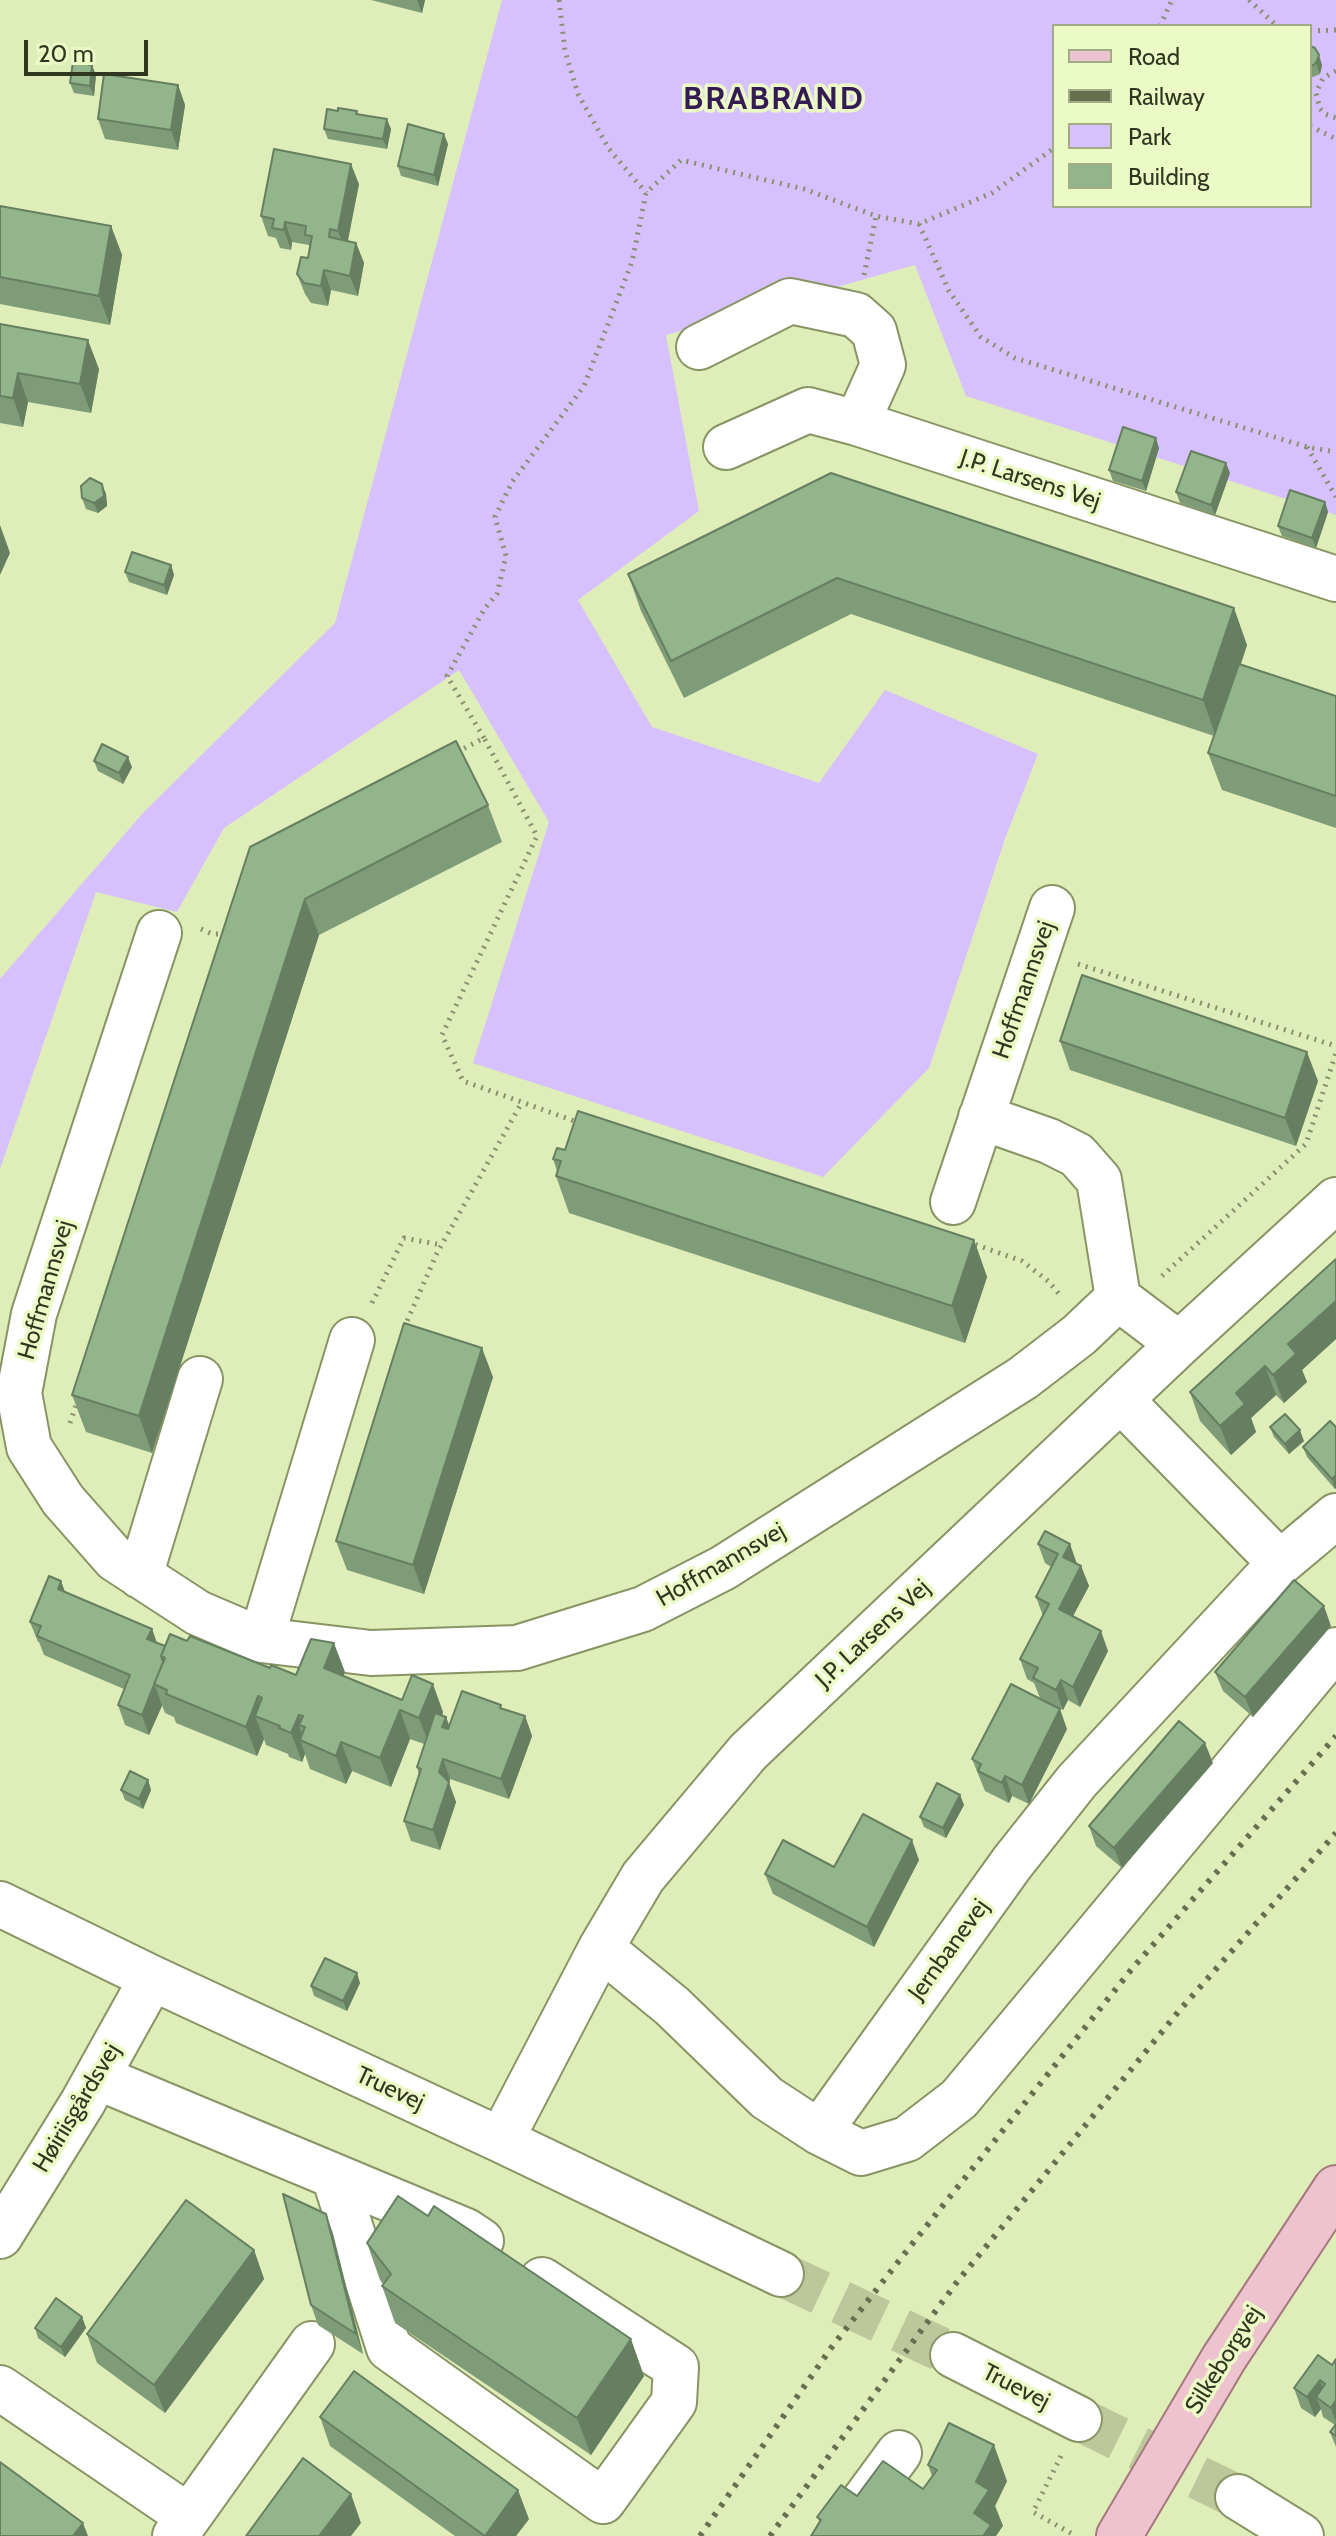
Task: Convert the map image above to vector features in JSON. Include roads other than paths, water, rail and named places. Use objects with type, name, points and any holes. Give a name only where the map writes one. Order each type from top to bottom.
[{"type":"main road","name":"Silkeborgvej","points":[[1119,2536],[1224,2358],[1336,2188]]},
{"type":"street","points":[[699,347],[790,301],[856,315],[874,331],[883,365],[857,423]]},
{"type":"street","name":"J.P. Larsens Vej","points":[[726,447],[808,410],[857,423],[1336,579]]},
{"type":"street","name":"Hoffmannsvej","points":[[959,1221],[981,1117],[1052,908]]},
{"type":"street","name":"Hoffmannsvej","points":[[159,933],[34,1314],[19,1393],[29,1447],[63,1500],[115,1559],[198,1613],[261,1640],[371,1653],[517,1648],[643,1609],[723,1568],[1023,1378],[1124,1303]]},
{"type":"street","points":[[981,1117],[1049,1141],[1077,1155],[1099,1180],[1124,1303],[1179,1344]]},
{"type":"street","name":"J.P. Larsens Vej","points":[[501,2140],[601,1948],[643,1877],[748,1752],[1179,1344],[1336,1200]]},
{"type":"street","points":[[261,1640],[352,1340]]},
{"type":"street","points":[[140,1576],[200,1379]]},
{"type":"street","points":[[1121,1400],[1280,1563]]},
{"type":"street","name":"Jernbanevej","points":[[819,2132],[1012,1863],[1077,1781],[1280,1563],[1336,1516]]},
{"type":"street","points":[[601,1948],[672,2006],[767,2098],[819,2132],[861,2153],[907,2139],[959,2099],[1336,1650]]},
{"type":"street","name":"Truevej","points":[[0,1904],[781,2274]]},
{"type":"street","name":"Høiriisgårdsvej","points":[[0,2236],[97,2077],[152,1978]]},
{"type":"street","points":[[97,2077],[466,2231],[676,2367],[674,2402],[603,2501],[389,2348],[334,2176]]},
{"type":"street","points":[[0,2388],[182,2526],[312,2344]]},
{"type":"street","name":"Truevej","points":[[953,2355],[1079,2419]]},
{"type":"street","points":[[838,2536],[899,2453]]},
{"type":"street","points":[[1251,2514],[1301,2536]]},
{"type":"tunnel","points":[[781,2274],[953,2355]]},
{"type":"tunnel","points":[[1079,2419],[1238,2497]]},
{"type":"railway","points":[[700,2536],[831,2348],[909,2248],[1131,1970],[1336,1736]]},
{"type":"railway","points":[[770,2536],[957,2282],[1179,2011],[1336,1833]]},
{"type":"district","name":"BRABRAND","points":[[774,100]]}]
